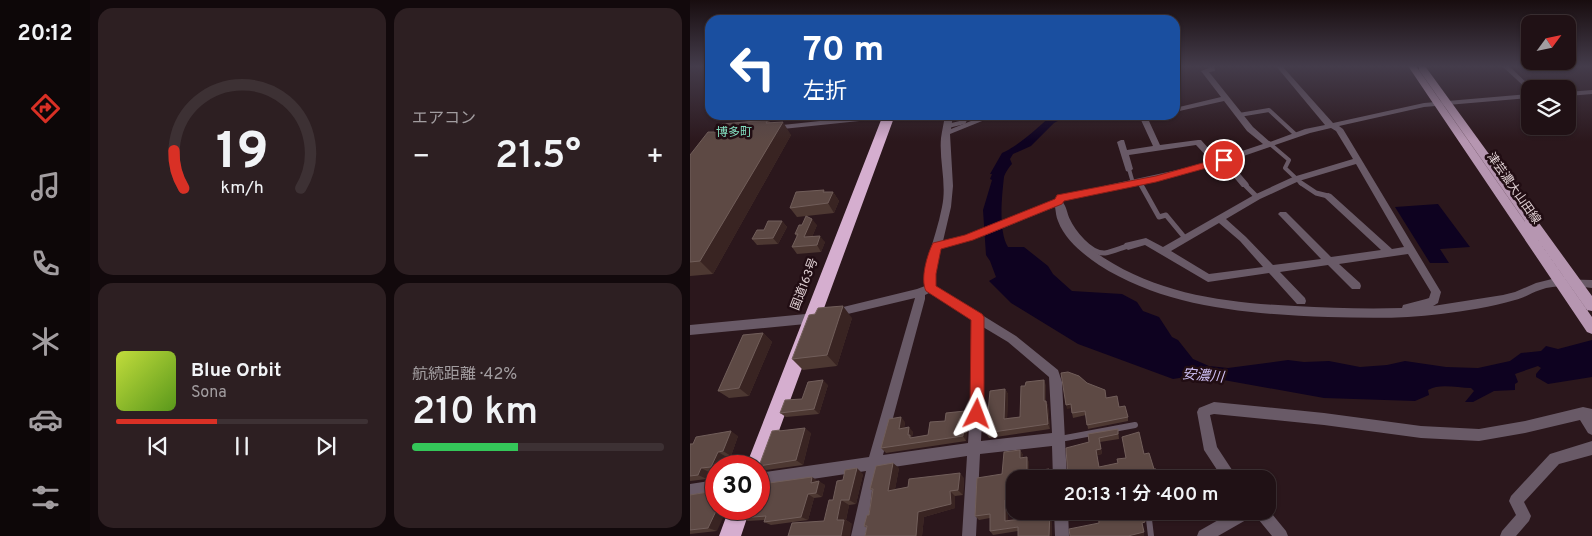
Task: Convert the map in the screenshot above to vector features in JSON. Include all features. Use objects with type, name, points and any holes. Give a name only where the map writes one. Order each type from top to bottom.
[{"type":"highway","name":"国道163号","points":[[760,455],[887,120]]},
{"type":"highway","points":[[730,536],[736,520]]},
{"type":"main road","name":"津芸濃大山田線","points":[[1432,91],[1592,306]]},
{"type":"main road","name":"津芸濃大山田線","points":[[1435,91],[1592,328]]},
{"type":"street","points":[[1220,91],[1252,131],[1269,144]]},
{"type":"street","points":[[1301,91],[1331,126],[1339,129],[1436,292],[1434,300],[1429,303],[1410,306],[1400,312]]},
{"type":"street","points":[[1576,93],[1592,92]]},
{"type":"street","points":[[936,246],[953,244],[969,238],[1058,202],[1061,198],[1221,162],[1295,134],[1441,102],[1521,97]]},
{"type":"street","points":[[1180,109],[1226,98]]},
{"type":"street","points":[[761,130],[852,120]]},
{"type":"street","points":[[858,536],[874,463],[920,299],[925,291],[930,274],[947,207],[949,186],[948,120]]},
{"type":"street","points":[[947,129],[977,120]]},
{"type":"street","points":[[1145,120],[1158,149]]},
{"type":"street","points":[[1121,142],[1129,169]]},
{"type":"street","points":[[1125,153],[1198,142],[1245,185]]},
{"type":"street","points":[[1163,251],[1257,197],[1296,179],[1357,161]]},
{"type":"street","points":[[1328,196],[1390,253]]},
{"type":"street","points":[[1058,202],[1063,224],[1082,249],[1111,267],[1181,295],[1216,303],[1252,308],[1337,312],[1400,312],[1430,310],[1515,296],[1539,286],[1561,283],[1592,284]]},
{"type":"street","points":[[1282,214],[1356,286]]},
{"type":"street","points":[[1219,218],[1243,238],[1301,301]]},
{"type":"street","points":[[1128,246],[1146,241],[1208,278],[1410,250]]},
{"type":"street","points":[[690,330],[810,320],[925,291],[978,317],[1012,339],[1054,374],[1056,382],[1060,470]]},
{"type":"street","points":[[969,536],[978,380],[978,317]]},
{"type":"street","points":[[1225,470],[1211,450],[1203,412],[1214,408],[1324,419],[1422,432],[1479,435],[1587,414],[1592,428]]},
{"type":"street","points":[[770,478],[975,448],[1059,439]]},
{"type":"street","points":[[1507,536],[1524,516],[1516,501],[1555,459],[1592,448]]},
{"type":"street","points":[[690,491],[705,489]]},
{"type":"street","points":[[1062,520],[1062,536]]},
{"type":"street","points":[[1204,536],[1232,520]]},
{"type":"street","points":[[1268,520],[1281,536]]},
{"type":"lane","points":[[1240,115],[1269,110],[1295,134]]},
{"type":"lane","points":[[947,129],[965,120]]},
{"type":"lane","points":[[1269,144],[1289,160],[1285,168],[1296,179],[1309,188],[1328,196]]},
{"type":"lane","points":[[1129,169],[1159,217],[1166,215],[1185,238]]},
{"type":"lane","points":[[1245,185],[1257,197]]},
{"type":"lane","points":[[1058,202],[1063,204],[1066,216],[1092,248],[1104,253],[1128,246]]},
{"type":"lane","points":[[1059,439],[1135,424]]},
{"type":"lane","points":[[1149,520],[1151,536]]},
{"type":"water","name":"安濃川","points":[[1046,120],[1060,120],[1054,123],[1031,146],[1013,154],[1010,159],[1012,164],[1005,175],[1002,203],[1003,232],[1008,247],[1024,247],[1048,266],[1053,274],[1072,291],[1122,294],[1137,302],[1143,311],[1159,317],[1172,337],[1178,340],[1193,359],[1209,366],[1228,368],[1288,360],[1304,362],[1329,361],[1360,367],[1387,365],[1405,361],[1446,367],[1478,368],[1510,361],[1521,353],[1541,351],[1546,346],[1558,349],[1592,340],[1592,377],[1548,384],[1536,377],[1541,368],[1538,366],[1515,374],[1518,382],[1515,384],[1515,390],[1494,391],[1473,402],[1465,402],[1474,391],[1471,388],[1449,386],[1428,390],[1429,395],[1415,401],[1324,398],[1218,379],[1186,377],[1173,379],[1078,344],[1011,303],[989,281],[996,277],[986,255],[983,210],[992,180],[990,179],[992,174],[990,174],[1002,153],[1035,130]]},
{"type":"water","points":[[1438,204],[1470,247],[1440,249],[1449,263],[1430,263],[1395,207]]},
{"type":"building","points":[[768,120],[766,123],[783,122],[700,261],[690,262],[690,155],[708,132],[716,132],[722,124]]},
{"type":"building","points":[[824,190],[823,192],[833,192],[828,203],[790,208],[796,192]]},
{"type":"building","points":[[806,216],[812,219],[804,237],[820,236],[817,245],[792,247],[798,234],[795,234],[799,225],[802,225]]},
{"type":"building","points":[[768,221],[782,221],[773,238],[752,239],[757,230],[764,230]]},
{"type":"building","points":[[843,306],[827,355],[792,359],[809,315],[815,314],[818,308]]},
{"type":"building","points":[[763,333],[739,388],[718,391],[743,335]]},
{"type":"building","points":[[1068,372],[1079,376],[1087,383],[1105,390],[1106,398],[1117,396],[1119,407],[1125,406],[1128,417],[1087,425],[1085,411],[1072,413],[1071,404],[1066,405],[1061,373]]},
{"type":"building","points":[[823,380],[814,409],[780,413],[785,400],[802,399],[808,382]]},
{"type":"building","points":[[1044,380],[1044,401],[1046,401],[1048,424],[986,433],[990,391],[1005,389],[1004,419],[1020,417],[1021,386],[1025,386],[1026,382]]},
{"type":"building","points":[[965,411],[963,436],[881,448],[889,419],[901,417],[899,429],[909,427],[908,435],[910,435],[910,438],[928,435],[930,422],[945,421],[946,413]]},
{"type":"building","points":[[805,428],[796,460],[770,464],[770,455],[763,455],[772,431]]},
{"type":"building","points":[[1118,429],[1118,434],[1099,438],[1101,449],[1096,450],[1099,467],[1118,463],[1117,459],[1126,458],[1122,437],[1139,432],[1144,454],[1149,453],[1154,469],[1156,470],[1067,470],[1066,448],[1089,442],[1088,434]]},
{"type":"building","points":[[731,431],[723,451],[718,452],[717,455],[705,455],[705,468],[701,468],[698,475],[690,476],[690,444],[693,444],[696,437]]},
{"type":"building","points":[[1020,450],[1020,458],[1027,457],[1027,470],[1006,470],[1005,521],[1050,520],[1049,536],[1018,536],[1018,527],[990,531],[990,514],[975,516],[977,478],[1002,474],[1004,452]]},
{"type":"building","points":[[893,463],[888,491],[908,487],[909,479],[960,473],[958,490],[950,491],[951,504],[918,512],[916,536],[865,536],[867,526],[864,526],[867,515],[869,515],[873,489],[870,489],[876,466]]},
{"type":"building","points":[[857,468],[849,500],[841,500],[837,520],[844,520],[841,536],[788,536],[792,523],[824,521],[829,500],[833,500],[837,481],[843,480],[845,470]]},
{"type":"building","points":[[812,477],[811,483],[819,481],[816,493],[808,494],[801,517],[764,522],[765,520],[770,520],[770,483]]},
{"type":"building","points":[[705,492],[705,520],[712,520],[708,528],[690,530],[690,495]]},
{"type":"building","points":[[1099,520],[1145,520],[1145,522],[1142,523],[1144,532],[1128,536],[1070,536],[1069,529],[1099,523]]},
{"type":"district","name":"博多町","points":[[734,132]]},
{"type":"route","points":[[977,414],[978,317],[930,288],[930,274],[936,246],[953,244],[969,238],[1058,202],[1061,198],[1178,174],[1224,160]]}]
